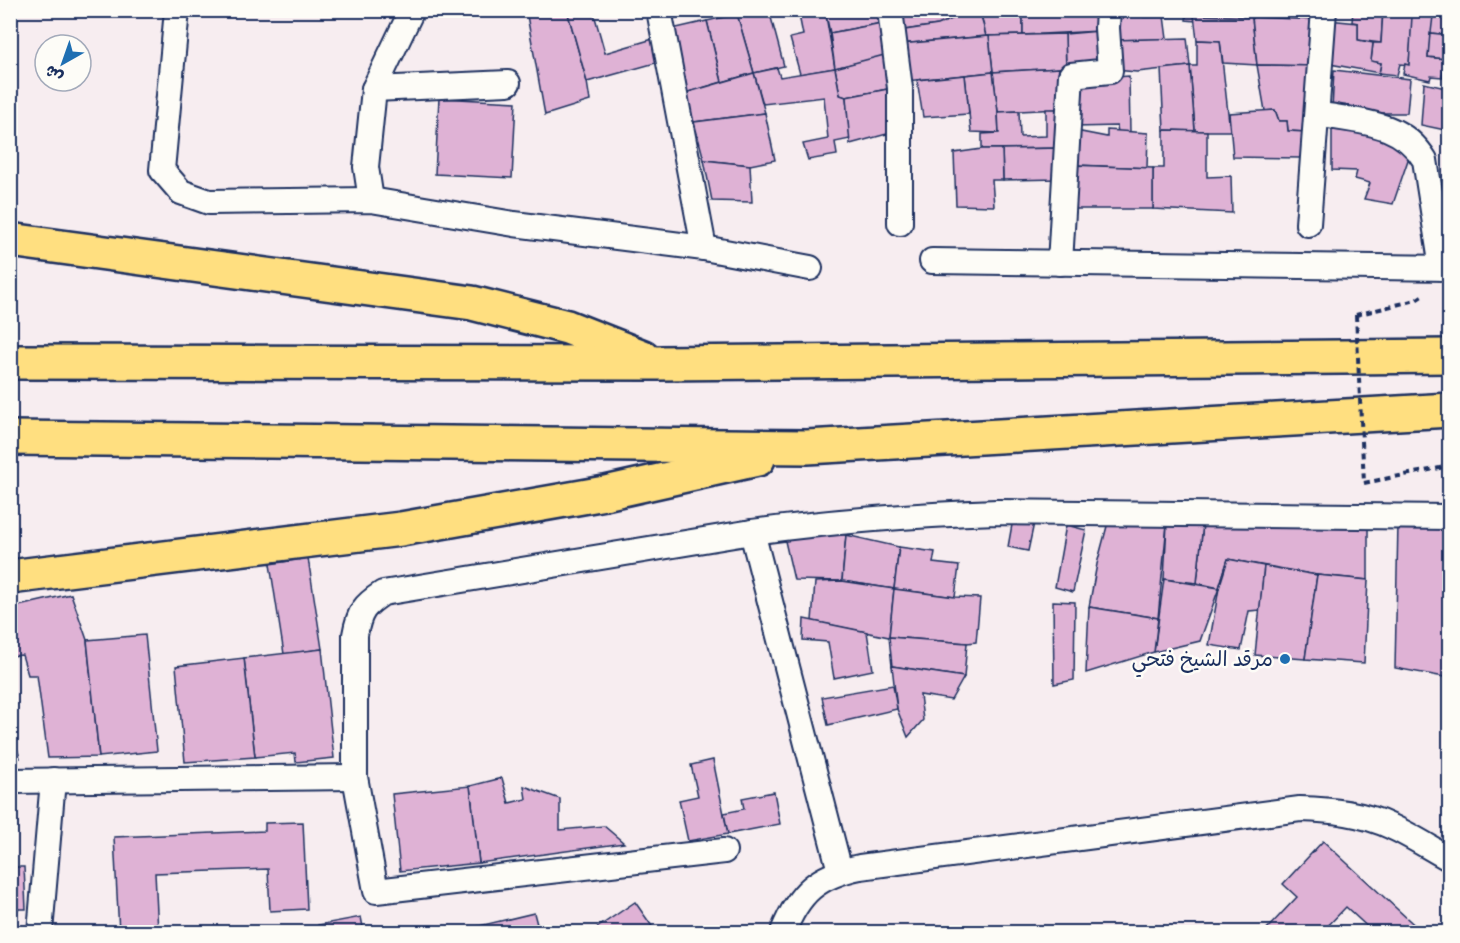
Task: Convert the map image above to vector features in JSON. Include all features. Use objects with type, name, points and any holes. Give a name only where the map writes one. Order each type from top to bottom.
[{"type":"main road","points":[[10,240],[472,303],[567,327],[658,363]]},
{"type":"main road","points":[[10,362],[658,363],[1449,356]]},
{"type":"main road","points":[[10,438],[807,447],[1449,410]]},
{"type":"main road","points":[[10,577],[401,529],[604,493],[807,447]]},
{"type":"street","points":[[177,10],[162,170],[181,192],[208,202],[371,200],[514,224],[704,248],[810,268]]},
{"type":"street","points":[[371,200],[366,167],[374,89],[412,10]]},
{"type":"street","points":[[659,10],[704,248]]},
{"type":"street","points":[[890,10],[900,88],[900,223]]},
{"type":"street","points":[[1059,263],[1071,75],[1110,71],[1108,10]]},
{"type":"street","points":[[1308,224],[1324,10]]},
{"type":"street","points":[[374,89],[508,83]]},
{"type":"street","points":[[932,261],[1446,268],[1425,160],[1417,148],[1406,137],[1394,130],[1317,114]]},
{"type":"street","points":[[724,852],[376,891],[356,777],[355,635],[358,617],[368,603],[383,593],[752,532],[874,518],[997,512],[1449,517]]},
{"type":"street","points":[[752,532],[840,871]]},
{"type":"street","points":[[10,781],[356,777]]},
{"type":"street","points":[[40,933],[53,780]]},
{"type":"street","points":[[783,933],[795,906],[814,885],[840,871],[1300,809],[1331,810],[1362,816],[1391,826],[1449,859]]},
{"type":"path","points":[[1416,300],[1356,315],[1364,483],[1449,466]]},
{"type":"building","points":[[526,10],[567,10],[590,101],[545,115]]},
{"type":"building","points":[[567,10],[593,10],[605,53],[653,39],[659,62],[587,82]]},
{"type":"building","points":[[669,10],[708,10],[671,19]]},
{"type":"building","points":[[750,10],[769,10],[784,66],[754,73],[737,14]]},
{"type":"building","points":[[798,10],[825,10],[835,68],[800,74],[790,38],[803,35]]},
{"type":"building","points":[[825,10],[885,10],[887,22],[830,33]]},
{"type":"building","points":[[900,10],[959,10],[959,13],[950,14],[951,20],[938,25],[898,31]]},
{"type":"building","points":[[973,10],[980,10],[986,36],[900,44],[898,31],[938,25]]},
{"type":"building","points":[[980,10],[1007,10],[1008,13],[1023,14],[1023,35],[986,36]]},
{"type":"building","points":[[1071,10],[1102,10],[1100,31],[1023,35],[1023,14],[1071,14]]},
{"type":"building","points":[[1113,10],[1144,10],[1144,17],[1164,16],[1167,39],[1113,40]]},
{"type":"building","points":[[1144,10],[1184,10],[1183,16],[1144,17]]},
{"type":"building","points":[[1187,10],[1252,10],[1252,17],[1194,15],[1195,21],[1186,20]]},
{"type":"building","points":[[1252,10],[1320,10],[1320,20],[1252,17]]},
{"type":"building","points":[[1353,10],[1383,10],[1381,43],[1358,40],[1358,23],[1352,22]]},
{"type":"building","points":[[1383,10],[1413,13],[1409,65],[1400,64],[1397,75],[1379,73],[1381,63],[1371,61],[1373,43],[1381,43]]},
{"type":"building","points":[[1433,10],[1450,10],[1450,35],[1430,33]]},
{"type":"building","points":[[737,14],[754,73],[722,82],[707,21]]},
{"type":"building","points":[[1194,15],[1252,17],[1257,65],[1223,63],[1220,41],[1197,40]]},
{"type":"building","points":[[1412,16],[1433,16],[1428,57],[1446,59],[1442,77],[1431,76],[1430,80],[1403,74],[1405,64],[1409,65]]},
{"type":"building","points":[[1252,17],[1320,20],[1317,66],[1257,65]]},
{"type":"building","points":[[1328,20],[1358,23],[1358,40],[1373,43],[1371,61],[1381,63],[1379,73],[1330,64]]},
{"type":"building","points":[[707,21],[722,82],[685,93],[672,29]]},
{"type":"building","points":[[887,22],[889,55],[835,68],[830,33]]},
{"type":"building","points":[[1100,31],[1105,68],[1066,72],[1065,34]]},
{"type":"building","points":[[1430,33],[1450,35],[1450,79],[1442,77],[1446,59],[1428,57]]},
{"type":"building","points":[[1065,34],[1066,72],[1060,73],[1060,68],[993,72],[989,36]]},
{"type":"building","points":[[989,36],[993,72],[906,81],[900,44]]},
{"type":"building","points":[[1187,38],[1190,66],[1137,72],[1115,70],[1113,40]]},
{"type":"building","points":[[1197,40],[1220,41],[1230,131],[1195,131],[1190,66],[1197,66]]},
{"type":"building","points":[[888,54],[893,88],[846,97],[840,95],[835,68]]},
{"type":"building","points":[[1257,65],[1317,66],[1306,132],[1288,131],[1287,121],[1279,121],[1275,110],[1265,111]]},
{"type":"building","points":[[1190,66],[1195,131],[1164,130],[1161,69]]},
{"type":"building","points":[[777,68],[780,77],[835,68],[840,95],[846,97],[850,139],[835,142],[837,155],[808,160],[803,144],[828,139],[824,97],[763,104],[754,73]]},
{"type":"building","points":[[1060,68],[1060,109],[998,112],[993,72]]},
{"type":"building","points":[[1334,70],[1410,79],[1407,113],[1332,110]]},
{"type":"building","points":[[993,72],[999,133],[971,132],[965,75]]},
{"type":"building","points":[[754,73],[765,113],[694,122],[685,93]]},
{"type":"building","points":[[965,75],[969,114],[923,117],[917,80]]},
{"type":"building","points":[[1129,76],[1130,132],[1118,132],[1117,126],[1075,127],[1075,80]]},
{"type":"building","points":[[1424,83],[1450,89],[1450,131],[1421,125]]},
{"type":"building","points":[[893,88],[898,131],[850,144],[846,97]]},
{"type":"building","points":[[439,98],[516,102],[512,178],[435,174]]},
{"type":"building","points":[[1046,109],[1060,109],[1061,148],[982,149],[982,134],[999,133],[998,112],[1019,111],[1020,137],[1046,136]]},
{"type":"building","points":[[1275,110],[1279,121],[1287,121],[1288,131],[1306,132],[1302,158],[1233,157],[1229,113]]},
{"type":"building","points":[[765,113],[775,160],[750,165],[704,160],[694,122]]},
{"type":"building","points":[[1107,130],[1148,133],[1147,168],[1078,165],[1076,131],[1107,137]]},
{"type":"building","points":[[1164,130],[1207,131],[1207,177],[1231,176],[1232,213],[1153,209],[1153,168],[1164,168]]},
{"type":"building","points":[[1332,130],[1373,133],[1410,154],[1393,204],[1364,199],[1370,183],[1355,179],[1357,171],[1332,170]]},
{"type":"building","points":[[1061,148],[1058,179],[1003,180],[1002,149]]},
{"type":"building","points":[[1002,149],[1003,180],[992,180],[994,206],[956,205],[954,153]]},
{"type":"building","points":[[704,160],[750,165],[752,202],[712,201]]},
{"type":"building","points":[[1071,165],[1153,168],[1153,209],[1071,209]]},
{"type":"building","points":[[1111,511],[1167,524],[1158,618],[1089,607],[1097,564]]},
{"type":"building","points":[[1013,519],[1034,523],[1028,551],[1008,547]]},
{"type":"building","points":[[1203,523],[1368,526],[1368,580],[1317,575],[1228,559],[1219,588],[1197,583]]},
{"type":"building","points":[[1203,523],[1197,583],[1164,579],[1167,524]]},
{"type":"building","points":[[1398,524],[1450,529],[1450,678],[1395,668]]},
{"type":"building","points":[[1066,525],[1086,530],[1073,592],[1055,587]]},
{"type":"building","points":[[782,528],[846,535],[842,581],[794,580]]},
{"type":"building","points":[[846,535],[899,547],[894,589],[842,581]]},
{"type":"building","points":[[899,547],[935,552],[933,563],[959,566],[955,597],[894,589]]},
{"type":"building","points":[[308,558],[322,649],[284,654],[270,564]]},
{"type":"building","points":[[1228,559],[1264,566],[1260,610],[1249,611],[1241,650],[1209,645],[1219,588]]},
{"type":"building","points":[[1264,566],[1317,575],[1305,659],[1255,655]]},
{"type":"building","points":[[1317,575],[1368,580],[1364,663],[1305,659]]},
{"type":"building","points":[[1164,579],[1219,588],[1200,641],[1154,652]]},
{"type":"building","points":[[842,581],[894,589],[889,637],[812,621],[815,582]]},
{"type":"building","points":[[894,589],[980,598],[976,642],[889,637]]},
{"type":"building","points":[[71,594],[87,640],[99,757],[48,758],[37,675],[28,675],[22,655],[10,656],[10,608]]},
{"type":"building","points":[[1053,601],[1075,602],[1074,680],[1054,684]]},
{"type":"building","points":[[1089,607],[1158,618],[1154,652],[1086,673]]},
{"type":"building","points":[[804,619],[867,632],[873,670],[834,678],[828,642],[803,640]]},
{"type":"building","points":[[145,635],[157,751],[99,757],[87,640]]},
{"type":"building","points":[[889,637],[967,643],[964,677],[892,666]]},
{"type":"building","points":[[322,649],[334,758],[296,762],[295,753],[255,757],[244,658]]},
{"type":"building","points":[[244,658],[255,757],[185,762],[176,666]]},
{"type":"building","points":[[892,666],[964,677],[951,700],[920,695],[923,720],[908,737],[897,709]]},
{"type":"building","points":[[893,685],[897,709],[828,725],[822,697]]},
{"type":"building","points":[[10,725],[20,758],[10,758]]},
{"type":"building","points":[[713,760],[728,834],[688,841],[679,800],[698,796],[691,765]]},
{"type":"building","points":[[502,778],[509,803],[526,799],[524,786],[560,799],[560,830],[604,826],[624,843],[479,863],[470,786]]},
{"type":"building","points":[[470,786],[479,863],[400,871],[392,794]]},
{"type":"building","points":[[774,792],[780,824],[728,834],[724,813],[744,809],[742,798]]},
{"type":"building","points":[[303,822],[307,909],[270,911],[268,869],[155,873],[158,932],[119,932],[114,837],[265,831],[265,823]]},
{"type":"building","points":[[1323,841],[1422,932],[1373,932],[1346,907],[1322,932],[1264,932],[1297,897],[1283,884]]},
{"type":"building","points":[[10,867],[24,867],[26,909],[10,909]]},
{"type":"building","points":[[635,902],[656,932],[591,932]]},
{"type":"building","points":[[534,913],[539,932],[472,932],[471,928]]},
{"type":"building","points":[[361,917],[364,932],[319,932],[318,925]]},
{"type":"building","points":[[927,927],[928,932],[899,932]]},
{"type":"place","name":"مرقد الشيخ فتحي","points":[[1285,659]]}]
